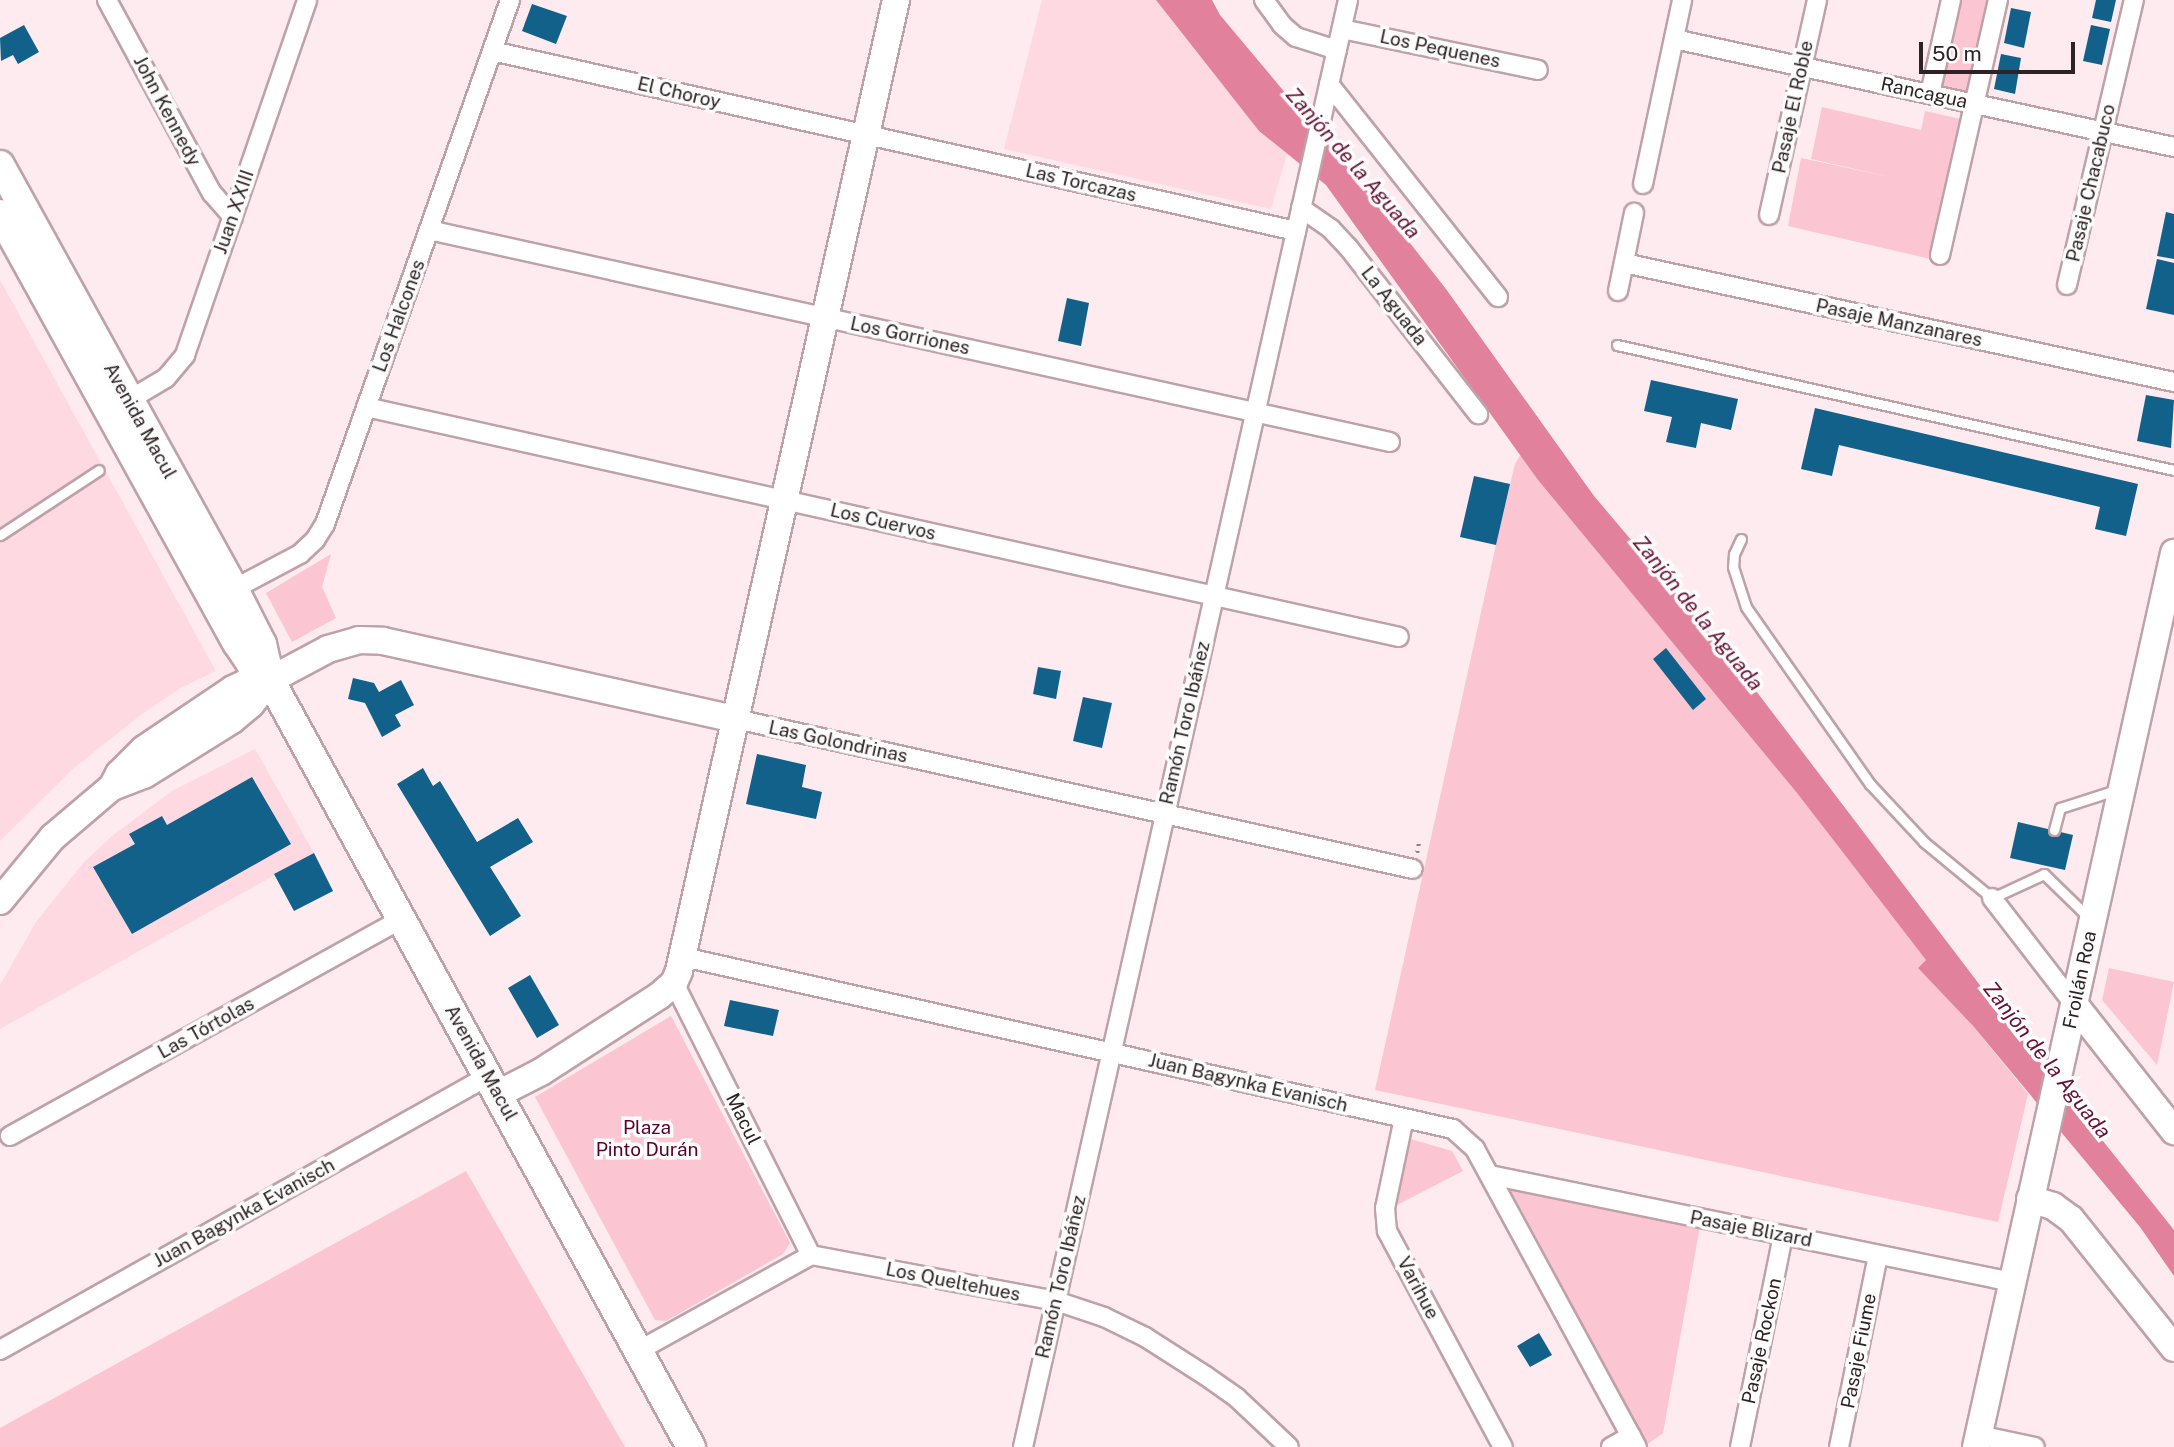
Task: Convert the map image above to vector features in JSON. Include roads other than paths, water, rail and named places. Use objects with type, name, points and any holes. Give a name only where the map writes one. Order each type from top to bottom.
[{"type":"main road","name":"Avenida Macul","points":[[0,165],[258,634],[270,680],[691,1447]]},
{"type":"main road","name":"Avenida Macul","points":[[0,214],[237,643],[251,664],[270,680]]},
{"type":"street","name":"John Kennedy","points":[[107,0],[212,193],[233,217]]},
{"type":"street","name":"Juan XXIII","points":[[129,400],[166,378],[185,355],[307,0]]},
{"type":"street","name":"Los Halcones","points":[[234,589],[300,554],[315,540],[325,524],[510,0]]},
{"type":"street","points":[[493,1085],[541,1072],[659,996],[674,983],[683,957],[896,0]]},
{"type":"street","points":[[1264,0],[1296,37],[1337,50]]},
{"type":"street","name":"Ramón Toro Ibáñez","points":[[1023,1447],[1348,0]]},
{"type":"street","points":[[1643,184],[1682,0]]},
{"type":"street","name":"Pasaje El Roble","points":[[1769,215],[1817,0]]},
{"type":"street","points":[[1930,94],[1951,0]]},
{"type":"street","points":[[1940,255],[1998,0]]},
{"type":"street","name":"Pasaje Chacabuco","points":[[2067,285],[2134,0]]},
{"type":"street","name":"Los Pequenes","points":[[1342,29],[1538,70]]},
{"type":"street","name":"Rancagua","points":[[1674,39],[2174,147]]},
{"type":"street","name":"El Choroy","points":[[492,51],[866,135]]},
{"type":"street","points":[[1329,84],[1499,297]]},
{"type":"street","name":"Las Torcazas","points":[[866,135],[1296,231]]},
{"type":"street","name":"La Aguada","points":[[1302,201],[1348,247],[1478,414]]},
{"type":"street","points":[[1618,291],[1634,213]]},
{"type":"street","name":"Los Gorriones","points":[[429,230],[1390,442]]},
{"type":"street","name":"Pasaje Manzanares","points":[[1624,263],[2174,382]]},
{"type":"street","name":"Los Cuervos","points":[[366,407],[1399,637]]},
{"type":"street","name":"Froilán Roa","points":[[1977,1441],[2122,788],[2163,657],[2174,553]]},
{"type":"street","name":"Las Golondrinas","points":[[270,680],[328,649],[371,640],[1413,869]]},
{"type":"street","points":[[0,901],[53,837],[112,787],[144,775],[232,720],[251,704],[270,680]]},
{"type":"street","points":[[1992,898],[2074,1004],[2170,1119]]},
{"type":"street","name":"Las Tórtolas","points":[[10,1136],[401,919]]},
{"type":"street","name":"Juan Bagynka Evanisch","points":[[683,957],[1404,1118],[1462,1134],[1475,1149],[1634,1442]]},
{"type":"street","name":"Macul","points":[[674,983],[811,1255]]},
{"type":"street","name":"Juan Bagynka Evanisch","points":[[0,1350],[493,1085]]},
{"type":"street","name":"Varihue","points":[[1404,1118],[1385,1208],[1387,1231],[1503,1447]]},
{"type":"street","name":"Pasaje Blizard","points":[[1489,1175],[2012,1282]]},
{"type":"street","points":[[2030,1199],[2053,1206],[2071,1219],[2174,1348]]},
{"type":"street","name":"Pasaje Rockon","points":[[1740,1447],[1783,1236]]},
{"type":"street","points":[[638,1351],[811,1255]]},
{"type":"street","name":"Los Queltehues","points":[[811,1255],[1056,1301],[1104,1317],[1161,1346],[1237,1398],[1289,1447]]},
{"type":"street","name":"Pasaje Fiume","points":[[1839,1447],[1878,1255]]},
{"type":"street","points":[[1977,1441],[2035,1447]]},
{"type":"street","points":[[1611,1447],[1634,1442]]},
{"type":"lane","points":[[1616,345],[2174,470]]},
{"type":"lane","points":[[0,535],[99,470]]},
{"type":"lane","points":[[1741,539],[1734,554],[1735,581],[1746,607],[1870,784],[1924,842],[1992,898],[2045,870],[2092,922]]},
{"type":"lane","points":[[2054,830],[2060,808],[2122,788]]},
{"type":"water label","name":"Zanjón de la Aguada","points":[[1353,163]]},
{"type":"water label","name":"Zanjón de la Aguada","points":[[1698,613]]},
{"type":"water label","name":"Zanjón de la Aguada","points":[[2047,1060]]},
{"type":"park label","name":"Plaza Pinto Durán","points":[[647,1139]]}]
